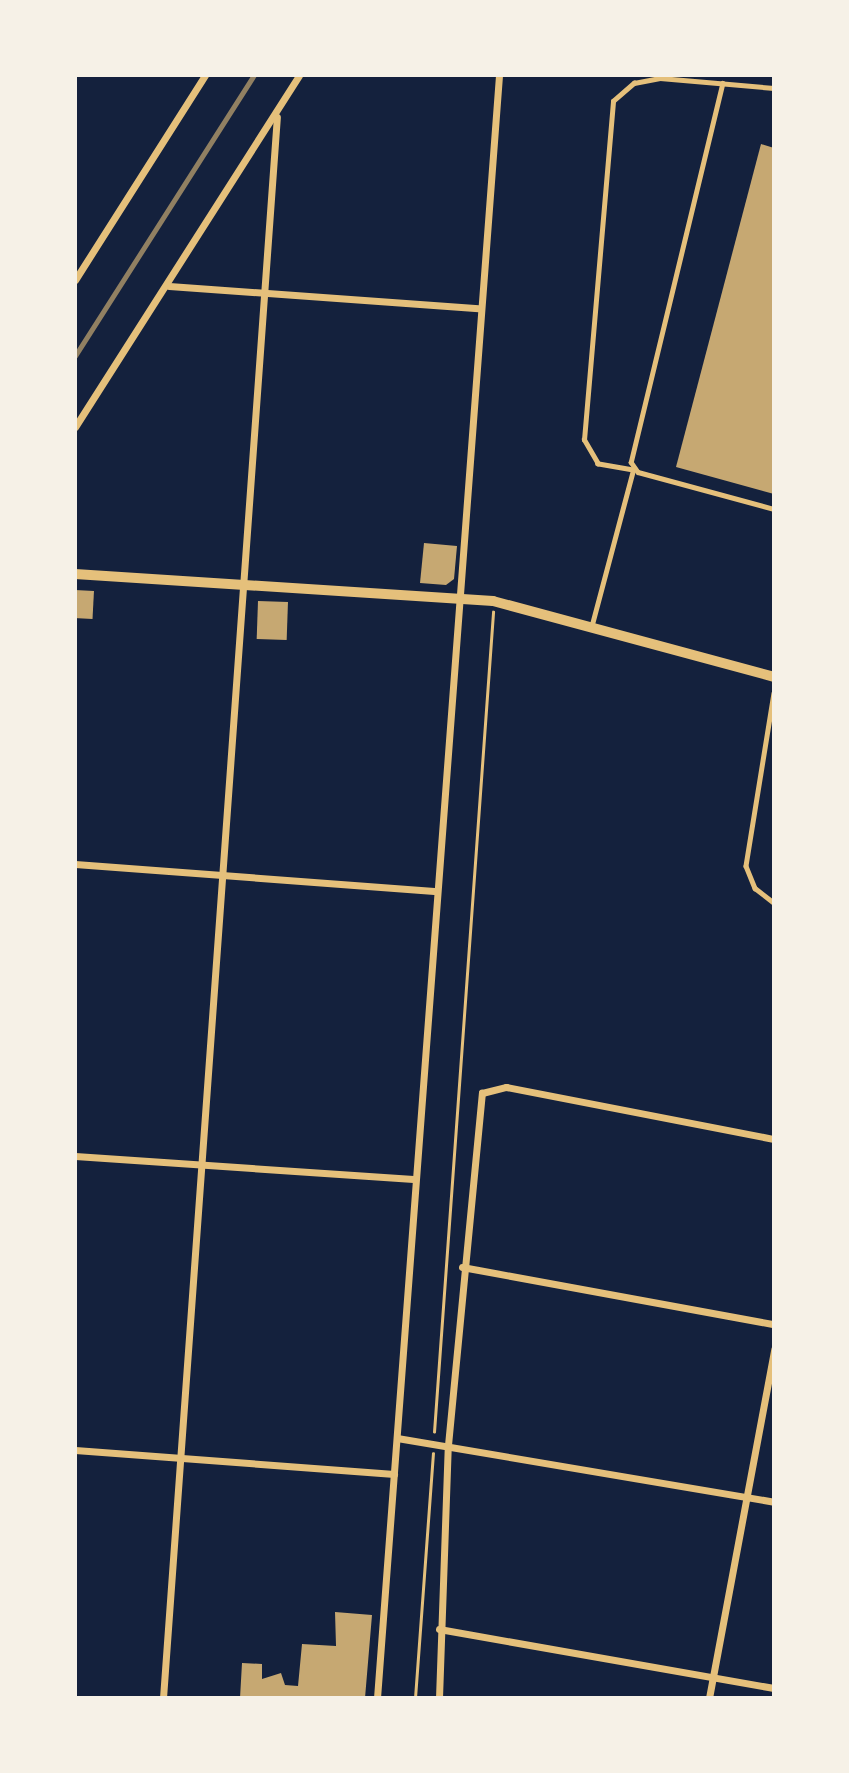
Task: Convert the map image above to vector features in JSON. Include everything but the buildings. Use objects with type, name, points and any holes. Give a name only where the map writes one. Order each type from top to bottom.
[{"type":"street","points":[[75,280],[205,75]]},
{"type":"street","points":[[75,427],[277,117],[299,75]]},
{"type":"street","points":[[377,1698],[434,891],[460,600],[478,308],[499,75]]},
{"type":"street","points":[[163,1698],[185,1456],[201,1166],[268,291],[277,117]]},
{"type":"street","points":[[169,286],[478,308]]},
{"type":"street","points":[[75,574],[245,582],[492,601],[774,677]]},
{"type":"street","points":[[75,864],[434,891]]},
{"type":"street","points":[[439,1698],[439,1629],[448,1445],[462,1267],[482,1093],[506,1087],[774,1139]]},
{"type":"street","points":[[75,1156],[413,1178]]},
{"type":"street","points":[[462,1267],[774,1324]]},
{"type":"street","points":[[709,1698],[774,1349]]},
{"type":"street","points":[[397,1438],[774,1503]]},
{"type":"street","points":[[75,1450],[185,1456],[394,1474]]},
{"type":"street","points":[[439,1629],[774,1688]]},
{"type":"lane","points":[[774,88],[723,82],[634,83],[613,101],[609,113],[584,440],[598,464],[633,470],[774,509]]},
{"type":"lane","points":[[591,628],[633,470],[723,82]]},
{"type":"lane","points":[[774,693],[746,866],[755,888],[774,902]]},
{"type":"path","points":[[434,1433],[494,608]]},
{"type":"path","points":[[415,1698],[433,1448]]},
{"type":"railway","points":[[75,356],[254,75]]}]
